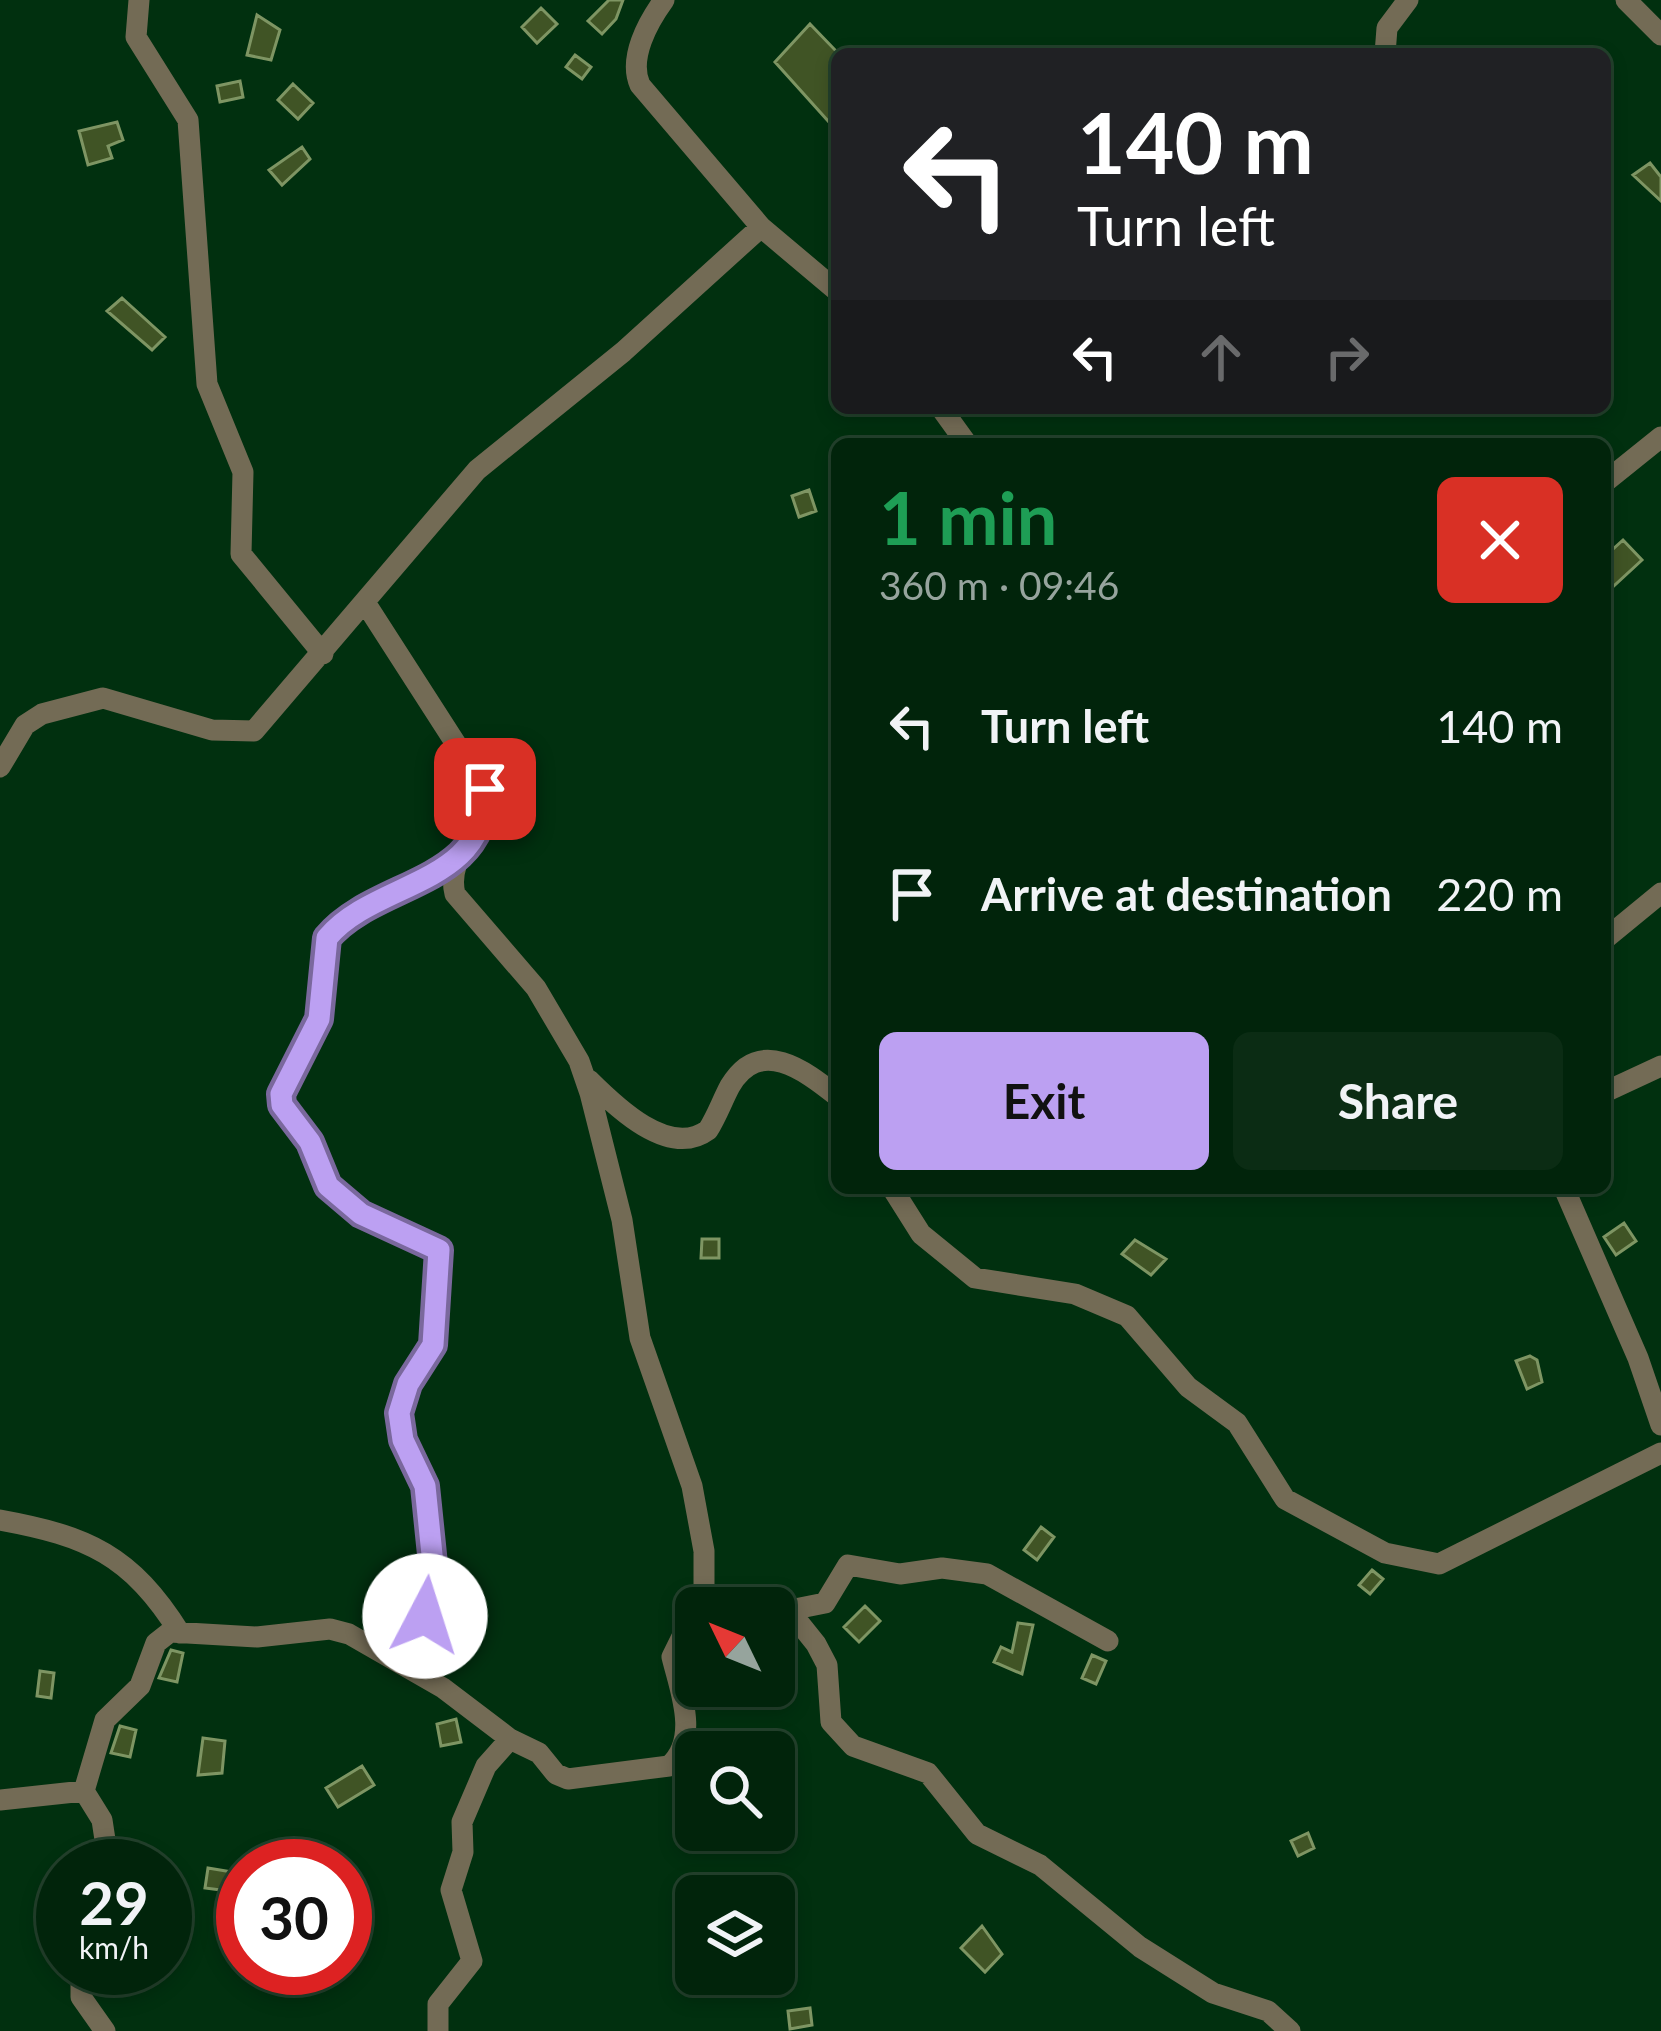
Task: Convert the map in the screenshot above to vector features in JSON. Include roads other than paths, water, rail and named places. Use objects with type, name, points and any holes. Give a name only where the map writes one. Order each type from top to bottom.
[{"type":"street","points":[[140,0],[136,37],[188,120],[207,384],[243,472],[241,554],[323,654]]},
{"type":"street","points":[[664,0],[642,40],[636,76],[663,119],[760,227],[831,286]]},
{"type":"street","points":[[1385,48],[1387,28],[1408,0]]},
{"type":"street","points":[[1626,0],[1661,35]]},
{"type":"street","points":[[0,767],[26,725],[42,714],[103,698],[212,730],[254,731],[477,470],[623,352],[760,227]]},
{"type":"street","points":[[1611,477],[1661,436]]},
{"type":"street","points":[[366,604],[485,789],[486,805],[451,878],[463,907],[536,988],[584,1075],[622,1220],[640,1339],[692,1486],[704,1551],[704,1587]]},
{"type":"street","points":[[404,1664],[425,1616],[434,1574],[424,1478],[403,1440],[399,1413],[408,1384],[433,1345],[439,1250],[361,1214],[328,1186],[310,1142],[282,1105],[281,1094],[319,1019],[327,938],[353,915],[455,864]]},
{"type":"street","points":[[1611,934],[1661,893]]},
{"type":"street","points":[[584,1075],[645,1126],[682,1138],[708,1130],[736,1078],[764,1059],[790,1064],[831,1092]]},
{"type":"street","points":[[1611,1089],[1661,1066]]},
{"type":"street","points":[[896,1194],[921,1234],[975,1279],[1075,1294],[1127,1316],[1188,1387],[1237,1423],[1285,1499],[1384,1553],[1439,1564],[1661,1453]]},
{"type":"street","points":[[1567,1194],[1639,1358],[1661,1425]]},
{"type":"street","points":[[0,1520],[55,1528],[117,1561],[153,1590],[180,1633]]},
{"type":"street","points":[[795,1607],[825,1603],[848,1565],[900,1574],[967,1570],[1009,1582],[1108,1641]]},
{"type":"street","points":[[105,1839],[102,1820],[84,1791],[104,1720],[140,1686],[160,1637],[180,1633],[257,1637],[330,1629],[404,1664],[511,1739],[534,1749],[568,1780],[669,1766],[681,1754],[684,1707]]},
{"type":"street","points":[[795,1629],[823,1657],[831,1722],[853,1746],[928,1773],[945,1787],[976,1834],[1040,1864],[1140,1947],[1213,1993],[1268,2011],[1290,2031]]},
{"type":"street","points":[[438,2031],[438,2004],[472,1961],[451,1890],[462,1858],[462,1822],[486,1766],[511,1739]]},
{"type":"street","points":[[0,1800],[84,1791]]},
{"type":"street","points":[[81,1995],[105,2031]]}]
